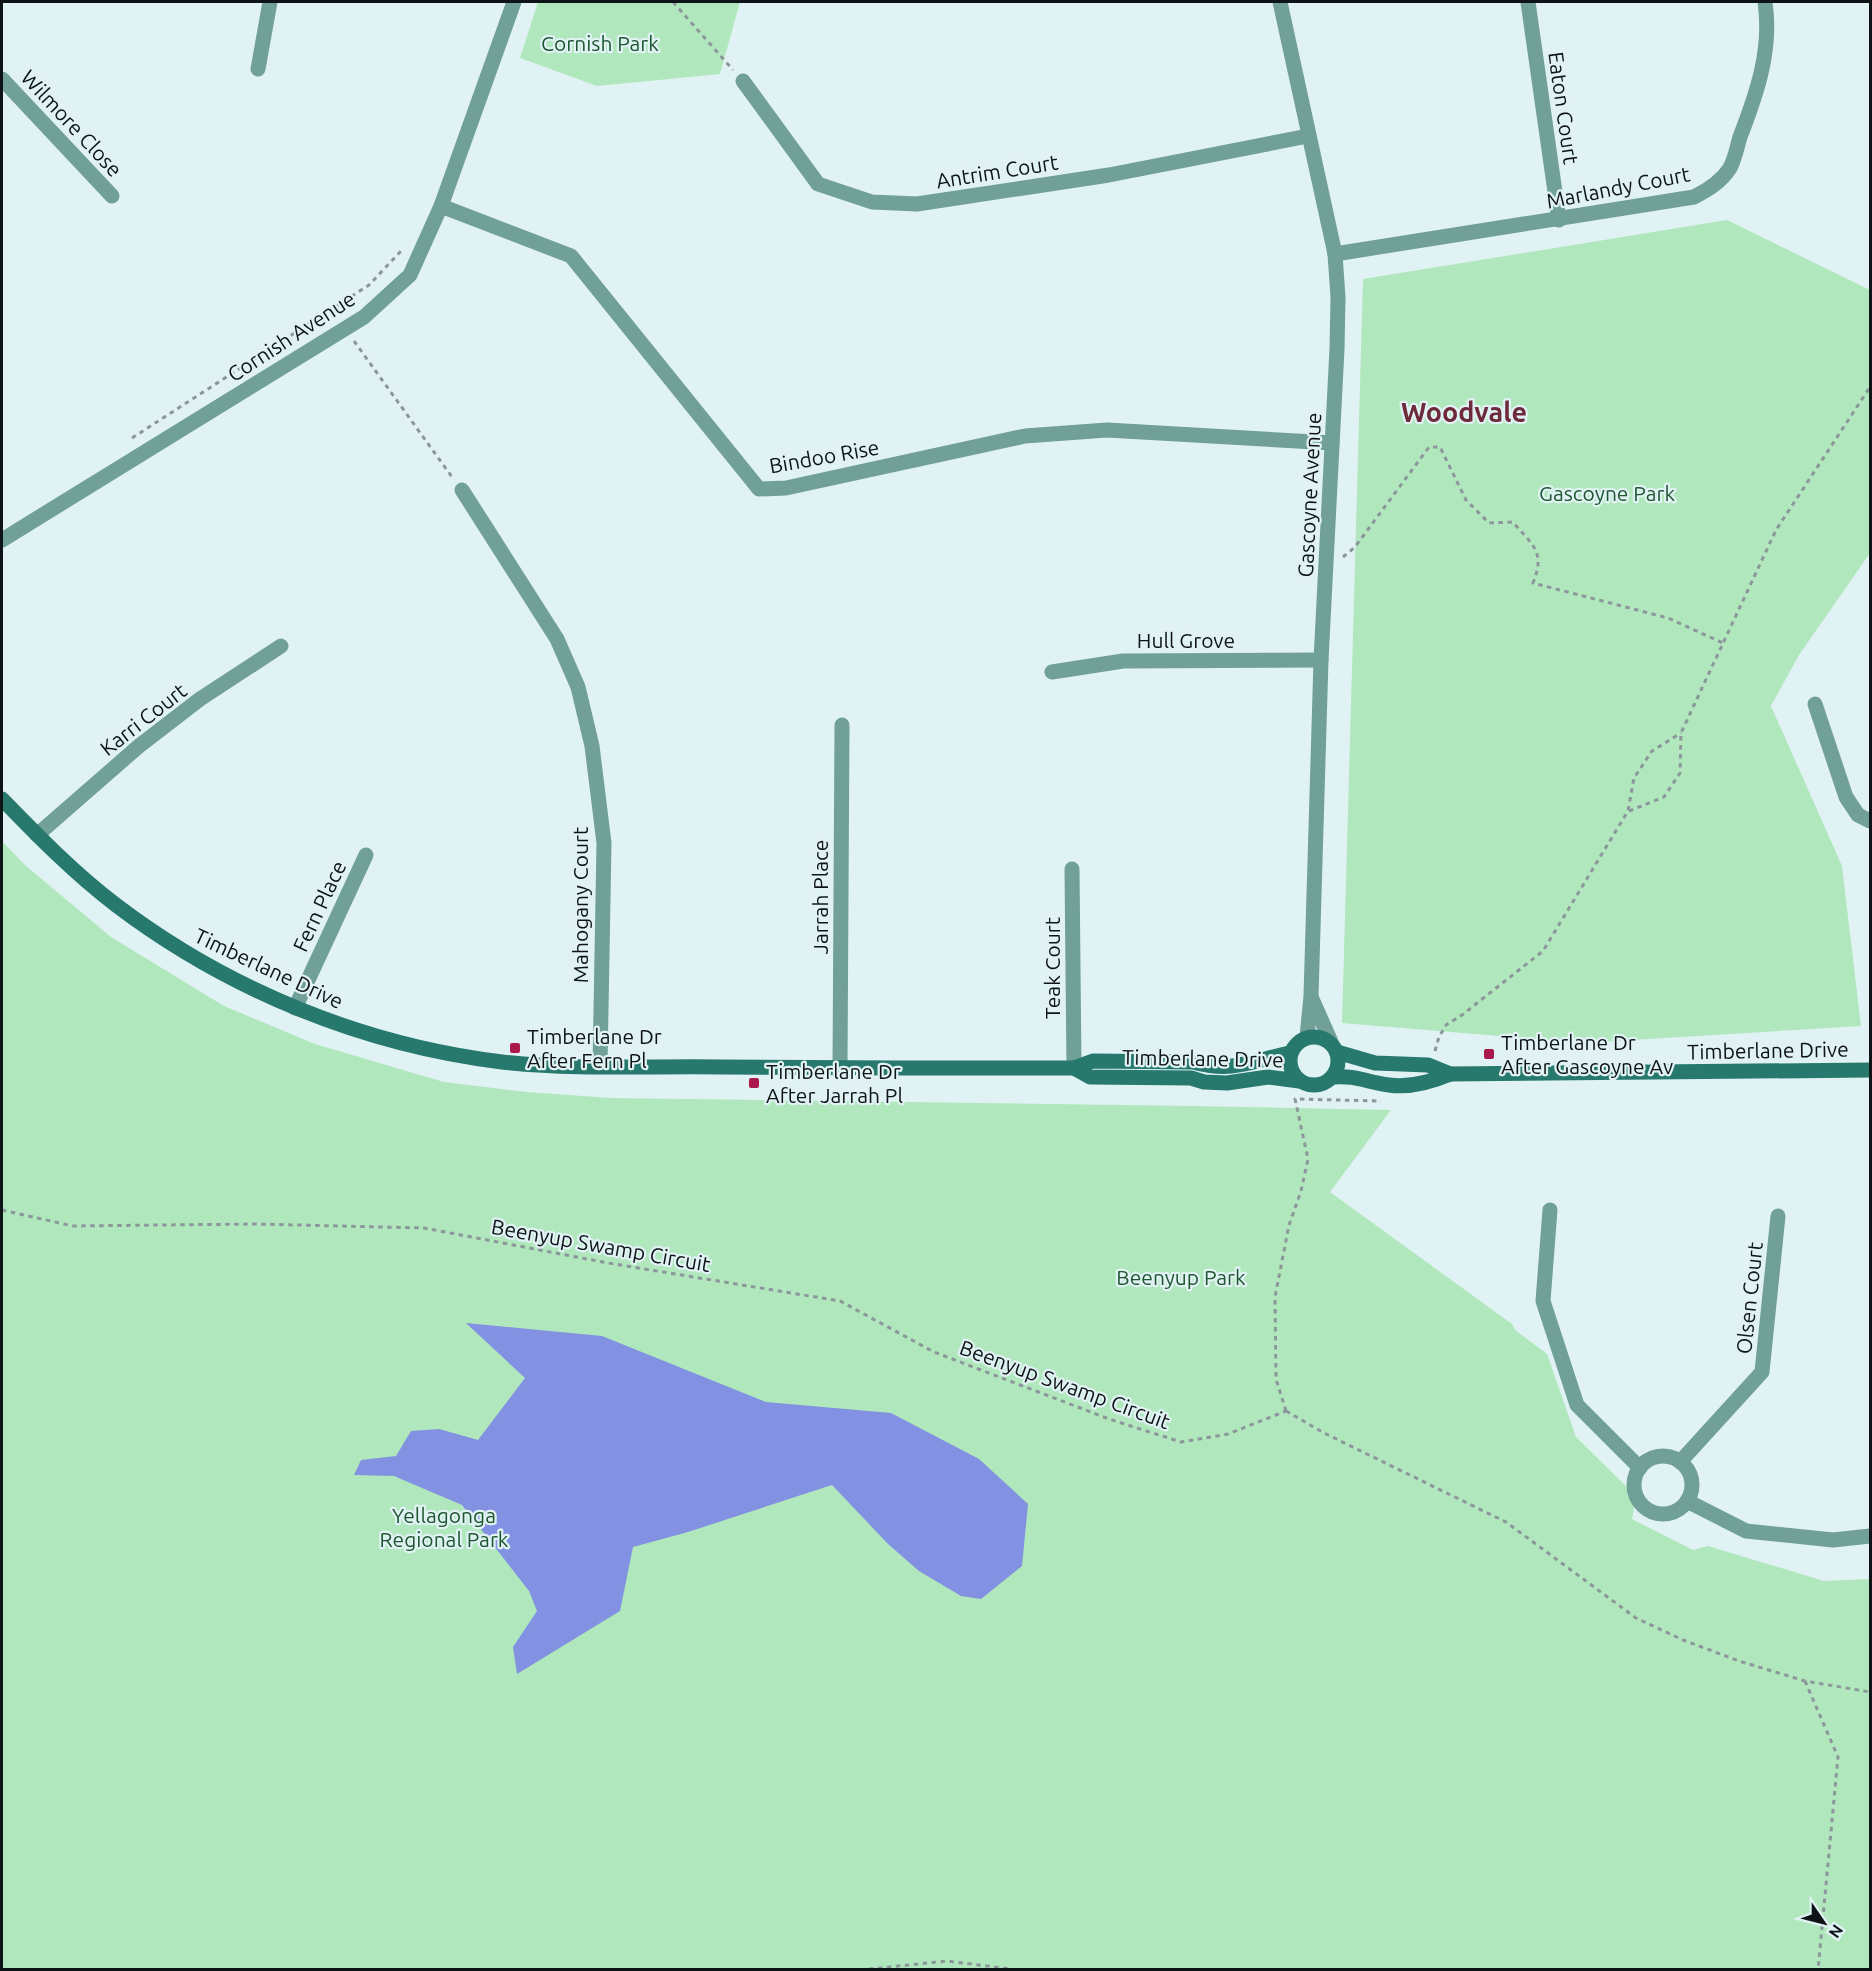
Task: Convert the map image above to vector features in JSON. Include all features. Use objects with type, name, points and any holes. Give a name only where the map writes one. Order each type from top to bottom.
[{"type":"street","points":[[258,69],[270,2]]},
{"type":"street","name":"Cornish Avenue","points":[[2,540],[364,317],[410,275],[441,206],[514,2]]},
{"type":"street","name":"Gascoyne Avenue","points":[[1280,2],[1335,254],[1338,297],[1338,349],[1321,660],[1311,996],[1307,1037]]},
{"type":"street","name":"Eaton Court","points":[[1528,2],[1559,220]]},
{"type":"street","name":"Marlandy Court","points":[[1335,254],[1694,197],[1710,189],[1731,167],[1754,101],[1766,58],[1768,40],[1765,2]]},
{"type":"street","name":"Wilmore Close","points":[[2,79],[112,196]]},
{"type":"street","name":"Antrim Court","points":[[742,81],[818,184],[872,202],[917,204],[1086,179],[1308,136]]},
{"type":"street","name":"Bindoo Rise","points":[[441,206],[571,256],[759,489],[786,488],[1025,436],[1107,430],[1332,443]]},
{"type":"street","name":"Mahogany Court","points":[[462,490],[557,639],[578,687],[592,746],[604,843],[600,1066]]},
{"type":"street","name":"Karri Court","points":[[37,835],[139,746],[200,699],[282,646]]},
{"type":"street","name":"Hull Grove","points":[[1052,672],[1123,661],[1321,660]]},
{"type":"street","points":[[1815,704],[1846,797],[1858,815],[1870,821]]},
{"type":"street","name":"Jarrah Place","points":[[840,1068],[842,725]]},
{"type":"street","name":"Timberlane Drive","points":[[2,799],[84,879],[115,904],[156,933],[224,974],[295,1008],[382,1038],[443,1052],[502,1062],[557,1066],[840,1068],[1074,1068],[1093,1060],[1193,1062],[1207,1066],[1227,1067],[1245,1065],[1290,1053]]},
{"type":"street","name":"Fern Place","points":[[295,1008],[366,855]]},
{"type":"street","name":"Teak Court","points":[[1072,869],[1074,1068]]},
{"type":"street","name":"Gascoyne Avenue","points":[[1311,996],[1334,1048]]},
{"type":"street","points":[[1307,1037],[1321,1037],[1334,1048],[1338,1065],[1332,1077],[1320,1085],[1312,1086],[1299,1081],[1290,1068],[1290,1053],[1300,1040],[1307,1037]]},
{"type":"street","name":"Timberlane Drive","points":[[1334,1048],[1375,1063],[1428,1065],[1450,1074]]},
{"type":"street","name":"Timberlane Drive","points":[[1074,1068],[1090,1077],[1191,1078],[1204,1082],[1227,1083],[1268,1077],[1299,1081]]},
{"type":"street","name":"Timberlane Drive","points":[[1332,1077],[1350,1076],[1394,1086],[1430,1082],[1450,1074],[1870,1070]]},
{"type":"street","points":[[1550,1210],[1543,1301],[1577,1405],[1640,1468]]},
{"type":"street","name":"Olsen Court","points":[[1680,1462],[1762,1372],[1778,1216]]},
{"type":"street","points":[[1666,1456],[1680,1462],[1687,1469],[1691,1478],[1692,1488],[1687,1501],[1672,1513],[1652,1512],[1643,1506],[1634,1489],[1640,1468],[1647,1461],[1656,1457],[1666,1456]]},
{"type":"street","points":[[1687,1501],[1746,1531],[1833,1540],[1870,1536]]},
{"type":"path","points":[[673,2],[742,81]]},
{"type":"path","points":[[131,439],[369,285],[408,243]]},
{"type":"path","points":[[345,329],[462,490]]},
{"type":"path","points":[[1628,812],[1664,797],[1675,781],[1680,772],[1681,733],[1776,530],[1870,387]]},
{"type":"path","points":[[1326,559],[1342,558],[1355,547],[1429,447],[1440,447],[1466,500],[1489,523],[1513,522],[1538,552],[1539,568],[1533,583],[1668,618],[1723,643]]},
{"type":"path","points":[[1434,1052],[1446,1024],[1462,1016],[1544,951],[1628,812],[1634,778],[1652,751],[1681,733]]},
{"type":"path","points":[[1386,1100],[1378,1102],[1295,1100],[1308,1159],[1301,1191],[1288,1225],[1275,1297],[1276,1379],[1286,1411],[1324,1433],[1506,1522],[1636,1618],[1683,1640],[1738,1661],[1805,1682],[1870,1692]]},
{"type":"path","name":"Beenyup Swamp Circuit","points":[[2,1210],[73,1226],[255,1224],[424,1228],[608,1263],[840,1301],[934,1352],[1109,1419],[1180,1442],[1228,1434],[1286,1411]]},
{"type":"path","points":[[1805,1682],[1838,1757],[1818,1970]]},
{"type":"path","points":[[860,1970],[947,1961],[1019,1970]]},
{"type":"green space","name":"Cornish Park","points":[[538,2],[740,2],[720,74],[597,86],[520,58]]},
{"type":"green space","name":"Gascoyne Park","points":[[1727,220],[1870,290],[1870,553],[1799,655],[1771,706],[1842,866],[1861,1026],[1583,1043],[1342,1023],[1363,279]]},
{"type":"green space","name":"Yellagonga Regional Park","points":[[2,841],[25,865],[111,937],[224,1006],[315,1044],[444,1082],[527,1092],[610,1098],[1391,1110],[1330,1192],[1512,1324],[1515,1330],[1547,1354],[1576,1437],[1636,1496],[1632,1519],[1693,1550],[1708,1546],[1824,1581],[1870,1579],[1870,1969],[2,1969]]},
{"type":"water","points":[[466,1323],[602,1336],[766,1402],[891,1413],[979,1459],[1028,1504],[1022,1566],[981,1599],[961,1596],[919,1571],[888,1544],[832,1485],[688,1532],[633,1547],[620,1611],[517,1674],[513,1647],[537,1611],[529,1591],[462,1505],[394,1476],[354,1475],[361,1460],[396,1456],[411,1431],[439,1429],[478,1440],[525,1378]]},
{"type":"place","name":"Timberlane Dr After Fern Pl","points":[[515,1048]]},
{"type":"place","name":"Timberlane Dr After Gascoyne Av","points":[[1489,1054]]},
{"type":"place","name":"Timberlane Dr After Jarrah Pl","points":[[754,1083]]},
{"type":"district","name":"Woodvale","points":[[1464,412]]},
{"type":"park label","name":"Beenyup Park","points":[[1181,1277]]}]
